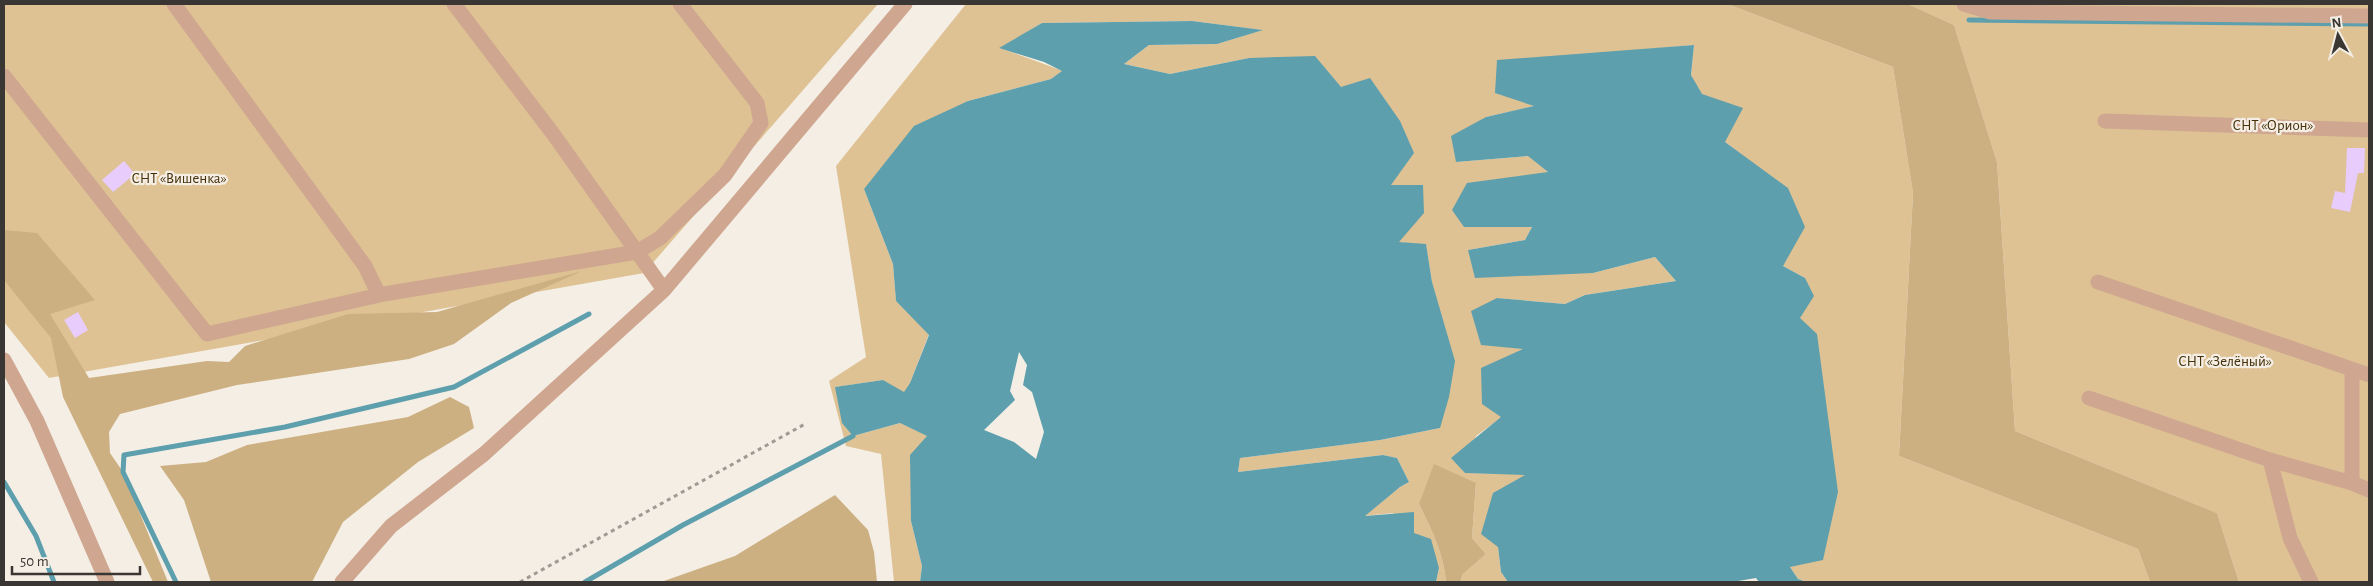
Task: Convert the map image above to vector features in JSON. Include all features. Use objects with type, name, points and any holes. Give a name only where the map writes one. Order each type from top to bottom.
[{"type":"street","points":[[174,4],[365,266],[379,295]]},
{"type":"street","points":[[454,4],[554,135],[664,290]]},
{"type":"street","points":[[4,76],[207,334],[379,295],[637,252],[660,238],[725,175],[761,123],[757,103],[680,4]]},
{"type":"street","points":[[342,582],[391,526],[484,454],[664,290],[905,4]]},
{"type":"street","points":[[1964,4],[1990,8],[2329,10],[2369,16]]},
{"type":"street","points":[[2105,120],[2369,130]]},
{"type":"street","points":[[2098,282],[2352,371],[2369,375]]},
{"type":"street","points":[[4,360],[41,429],[107,582]]},
{"type":"street","points":[[2352,371],[2352,483]]},
{"type":"street","points":[[2088,398],[2270,460],[2352,483],[2369,490]]},
{"type":"street","points":[[2270,460],[2290,538],[2311,582]]},
{"type":"path","points":[[520,582],[805,424]]},
{"type":"green space","name":"СНТ «Вишенка»","points":[[4,4],[878,4],[644,273],[49,378],[4,322]]},
{"type":"green space","points":[[966,4],[1727,4],[1893,67],[1913,193],[1899,456],[2138,549],[2150,582],[1807,582],[1798,579],[1790,567],[1800,318],[1805,278],[1783,266],[1741,154],[1725,142],[1691,75],[1694,45],[1649,49],[1535,106],[1486,117],[1456,162],[1529,156],[1549,173],[1532,227],[1525,240],[1468,250],[1593,273],[1655,257],[1676,281],[1585,295],[1565,304],[1497,298],[1524,349],[1502,417],[1476,436],[1465,473],[1526,474],[1498,547],[1501,572],[1508,582],[1461,582],[1462,575],[1486,554],[1472,538],[1476,483],[1419,504],[1443,562],[1446,582],[1436,582],[1439,568],[1414,533],[1393,513],[1364,516],[1409,482],[1397,458],[1383,455],[1238,472],[1240,458],[1380,440],[1440,428],[1432,282],[1426,245],[1398,242],[1390,185],[1341,87],[1249,58],[1170,74],[1124,64],[1149,45],[1217,44],[1262,30],[1192,21],[1042,23],[1000,48],[1063,71],[1051,79],[968,101],[864,189],[893,264],[896,301],[929,334],[910,383],[904,393],[883,380],[836,387],[853,436],[900,423],[928,436],[911,521],[922,566],[920,582],[894,582],[881,454],[846,446],[829,381],[866,357],[836,166]]},
{"type":"green space","points":[[1908,4],[2369,4],[2369,582],[2239,582],[2217,513],[2015,431],[1997,162],[1954,25]]},
{"type":"shaded area","points":[[1727,4],[1908,4],[1954,25],[1997,162],[2015,431],[2217,513],[2239,582],[2150,582],[2138,549],[1899,456],[1913,193],[1893,67]]},
{"type":"shaded area","points":[[4,230],[37,233],[95,300],[50,314],[89,378],[207,361],[229,362],[245,346],[348,314],[437,312],[582,271],[511,303],[454,344],[409,359],[237,385],[120,414],[109,432],[110,453],[123,472],[168,582],[153,582],[63,397],[51,338],[4,280]]},
{"type":"shaded area","points":[[450,397],[469,407],[474,428],[418,462],[343,522],[312,582],[211,582],[184,500],[160,466],[206,462],[247,445],[408,417]]},
{"type":"shaded area","points":[[1434,464],[1476,483],[1472,538],[1486,554],[1462,575],[1461,582],[1446,582],[1440,552],[1419,504]]},
{"type":"shaded area","points":[[835,495],[868,530],[874,552],[877,582],[661,582],[735,556]]},
{"type":"water","points":[[1192,21],[1263,30],[1217,44],[1149,45],[1124,64],[1170,74],[1249,58],[1315,56],[1341,87],[1370,78],[1400,121],[1414,153],[1391,185],[1423,185],[1424,213],[1399,242],[1426,244],[1432,282],[1455,361],[1449,397],[1440,428],[1380,440],[1240,458],[1238,472],[1383,455],[1397,458],[1409,482],[1400,487],[1365,516],[1414,512],[1414,533],[1431,539],[1439,568],[1436,582],[920,582],[922,566],[911,521],[910,455],[927,436],[900,423],[853,436],[842,423],[835,387],[883,380],[904,392],[910,383],[929,335],[896,301],[893,264],[864,189],[914,126],[968,101],[1051,79],[1062,71],[1044,62],[999,48],[1042,23]],"holes":[[[1019,352],[1027,365],[1023,385],[1032,392],[1044,432],[1036,459],[1014,442],[984,430],[1015,400],[1010,391]]]},
{"type":"water","points":[[1694,45],[1691,75],[1702,94],[1743,108],[1725,142],[1788,188],[1805,227],[1783,266],[1805,278],[1814,296],[1800,318],[1817,334],[1838,492],[1823,560],[1790,567],[1798,579],[1807,582],[1759,582],[1756,578],[1732,582],[1508,582],[1501,572],[1498,547],[1481,534],[1493,493],[1525,475],[1465,473],[1451,458],[1501,417],[1482,404],[1481,368],[1523,349],[1481,345],[1471,311],[1497,298],[1565,304],[1585,295],[1676,281],[1655,257],[1593,273],[1475,278],[1468,250],[1525,240],[1532,227],[1464,227],[1452,210],[1467,183],[1548,172],[1528,156],[1456,162],[1451,136],[1486,117],[1534,106],[1495,93],[1497,60]]},
{"type":"building","points":[[2347,148],[2365,148],[2364,173],[2358,173],[2350,212],[2331,208],[2335,191],[2345,193]]},
{"type":"building","points":[[124,161],[135,174],[113,192],[102,180]]},
{"type":"building","points":[[78,312],[88,330],[75,338],[64,320]]},
{"type":"waterway","points":[[1969,20],[2369,24]]},
{"type":"waterway","points":[[176,582],[123,472],[124,455],[285,427],[454,387],[589,314]]},
{"type":"waterway","points":[[585,582],[683,525],[853,436]]},
{"type":"waterway","points":[[4,482],[36,536],[54,582]]},
{"type":"park label","name":"СНТ «Орион»","points":[[2273,125]]},
{"type":"park label","name":"СНТ «Зелёный»","points":[[2225,361]]}]
